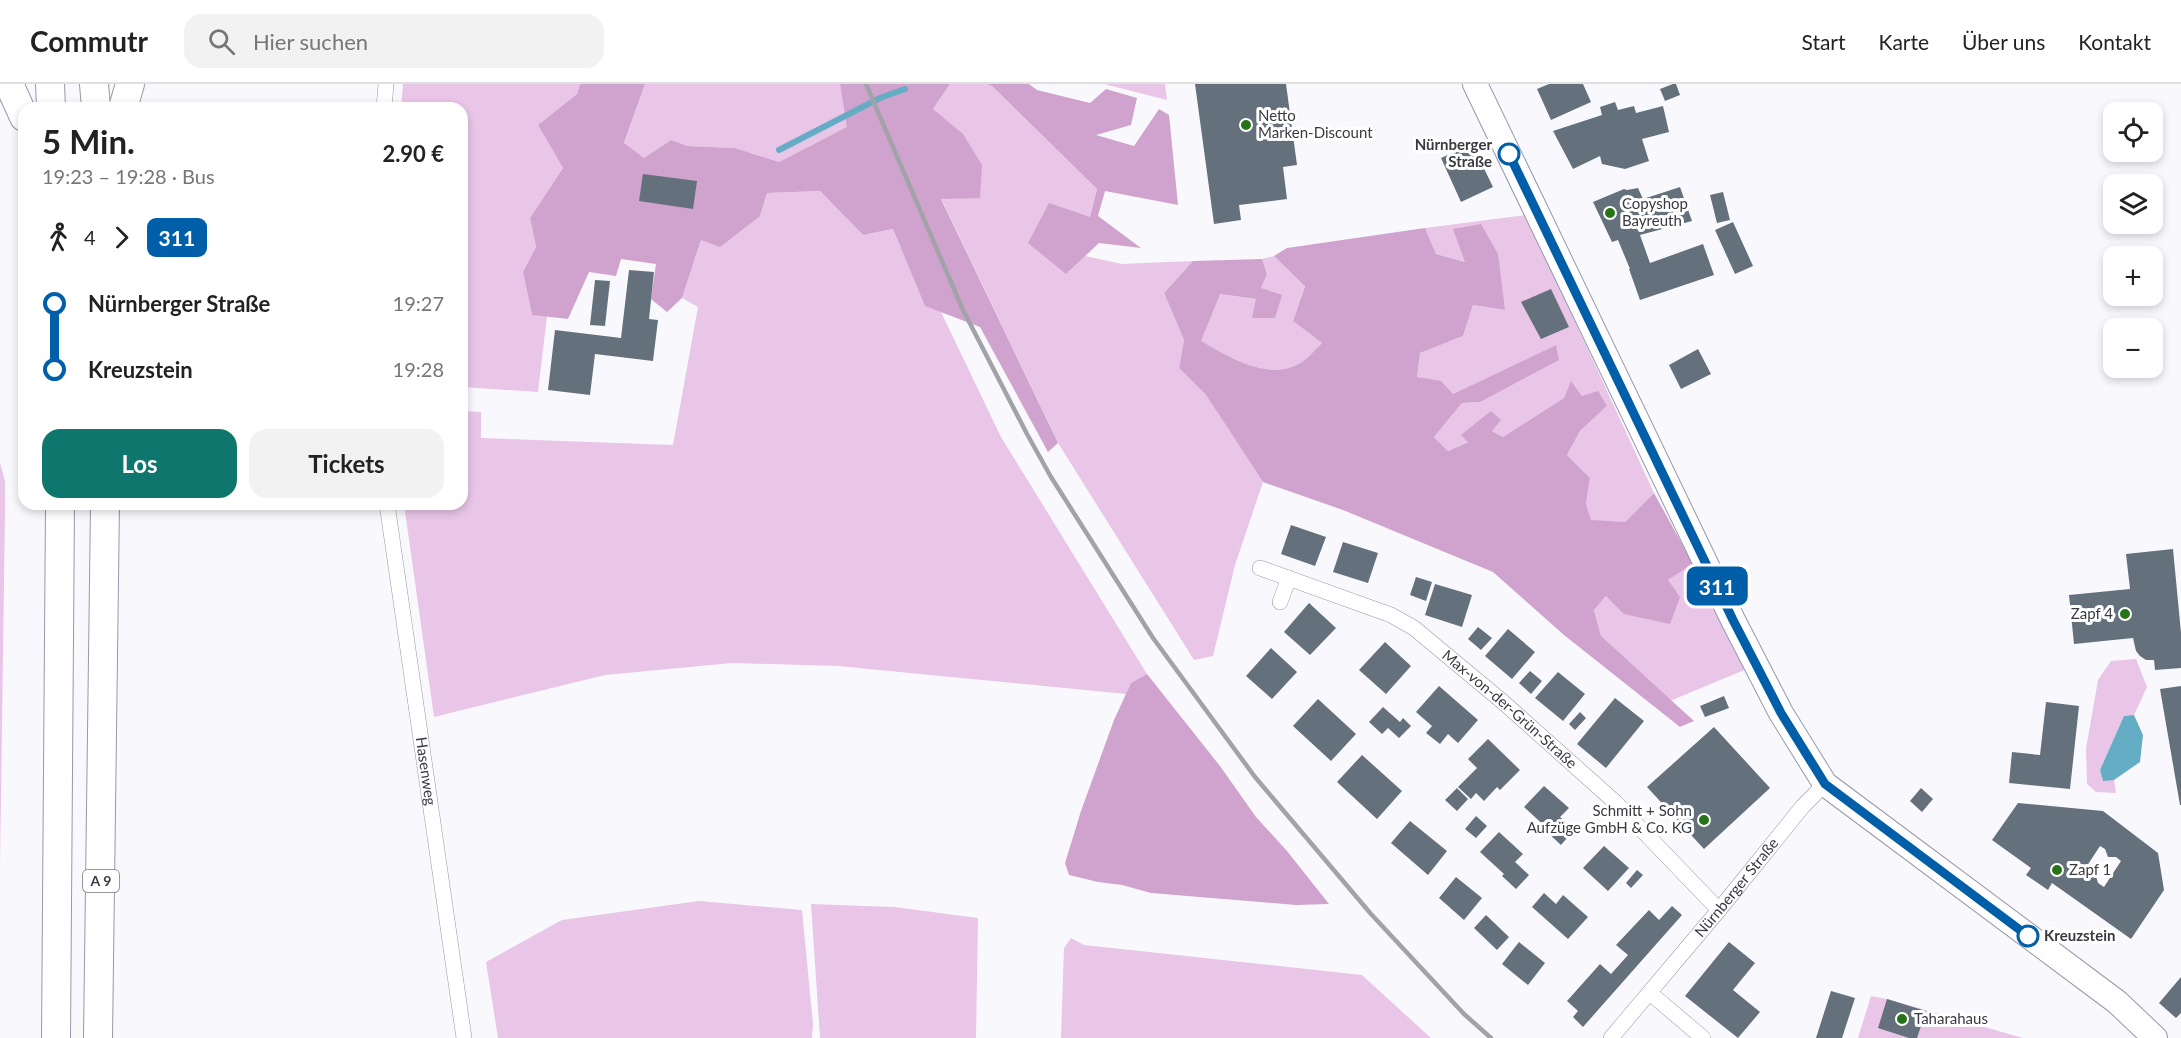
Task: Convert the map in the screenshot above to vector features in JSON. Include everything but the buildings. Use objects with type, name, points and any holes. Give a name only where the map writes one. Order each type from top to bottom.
[{"type":"highway","points":[[9,84],[18,104]]},
{"type":"highway","points":[[50,84],[51,102]]},
{"type":"highway","points":[[94,84],[96,102]]},
{"type":"highway","points":[[125,102],[130,84]]},
{"type":"highway","points":[[56,1038],[60,510]]},
{"type":"highway","name":"A 9","points":[[98,1038],[104,725],[105,510]]},
{"type":"main road","points":[[1475,84],[1733,620],[1781,713],[1825,784],[2117,1002],[2155,1038]]},
{"type":"street","points":[[384,102],[386,84]]},
{"type":"street","name":"Hasenweg","points":[[388,510],[464,1038]]},
{"type":"street","name":"Max-von-der-Grün-Straße","points":[[1260,568],[1391,615],[1414,628],[1503,702],[1615,802],[1719,910]]},
{"type":"street","points":[[1280,602],[1289,578]]},
{"type":"street","name":"Nürnberger Straße","points":[[1611,1038],[1719,910],[1784,828],[1825,784]]},
{"type":"street","points":[[1650,993],[1703,1038]]},
{"type":"shaded area","points":[[403,84],[580,84],[577,94],[538,125],[563,168],[530,218],[536,247],[523,272],[532,315],[547,316],[538,392],[468,387],[468,102],[402,102]]},
{"type":"shaded area","points":[[580,84],[645,84],[624,143],[644,158],[671,140],[688,146],[735,148],[779,162],[847,127],[840,84],[950,84],[933,109],[963,134],[982,165],[980,198],[941,199],[1058,443],[1048,452],[980,327],[925,306],[893,229],[863,235],[820,191],[767,193],[760,216],[720,247],[701,240],[682,298],[667,312],[651,299],[656,264],[621,259],[616,276],[589,272],[568,319],[532,315],[523,272],[536,247],[530,218],[563,168],[538,125],[577,94]]},
{"type":"shaded area","points":[[645,84],[840,84],[848,127],[779,162],[735,148],[688,146],[671,140],[644,158],[624,144]]},
{"type":"shaded area","points":[[950,84],[987,84],[993,87],[1097,189],[1090,217],[1066,274],[1085,256],[1122,264],[1193,261],[1164,293],[1184,340],[1179,368],[1206,395],[1263,482],[1235,565],[1213,656],[1194,660],[1058,443],[941,198],[933,109]]},
{"type":"shaded area","points":[[987,84],[1029,84],[1037,90],[1090,103],[1106,89],[1137,98],[1131,125],[1096,135],[1134,146],[1159,109],[1169,115],[1178,205],[1105,191],[1098,216],[1141,248],[1099,243],[1066,274],[1028,243],[1049,203],[1090,217],[1097,189],[993,87]]},
{"type":"shaded area","points":[[1104,84],[1165,84],[1167,100]]},
{"type":"shaded area","points":[[820,191],[863,235],[893,229],[925,305],[941,312],[1001,437],[1147,674],[1131,683],[1126,694],[838,666],[732,663],[605,675],[434,717],[405,510],[468,510],[468,411],[481,412],[481,438],[673,445],[698,307],[682,298],[701,240],[760,216],[767,193]]},
{"type":"shaded area","points":[[1526,215],[1654,493],[1625,522],[1591,521],[1586,504],[1590,478],[1567,455],[1580,431],[1607,406],[1582,396],[1571,382],[1564,398],[1503,437],[1492,431],[1461,435],[1469,441],[1448,451],[1434,437],[1462,403],[1480,402],[1556,345],[1453,394],[1417,377],[1420,353],[1463,336],[1473,305],[1505,310],[1465,262],[1436,254],[1425,228]]},
{"type":"shaded area","points":[[1481,224],[1498,254],[1505,310],[1473,305],[1463,336],[1420,353],[1417,377],[1441,381],[1453,394],[1556,345],[1559,360],[1480,402],[1462,403],[1434,437],[1448,451],[1468,442],[1461,435],[1491,411],[1501,420],[1492,431],[1503,437],[1564,398],[1571,381],[1582,396],[1598,391],[1607,406],[1580,431],[1567,455],[1590,478],[1586,504],[1591,520],[1625,522],[1654,493],[1693,564],[1668,580],[1680,597],[1670,624],[1624,614],[1606,596],[1594,610],[1601,636],[1694,721],[1680,727],[1564,635],[1493,572],[1343,510],[1263,482],[1206,395],[1179,368],[1184,340],[1164,293],[1193,261],[1262,259],[1267,274],[1261,288],[1282,295],[1275,318],[1252,318],[1256,299],[1220,294],[1201,341],[1238,361],[1252,366],[1279,370],[1293,367],[1305,360],[1322,343],[1293,321],[1305,286],[1274,256],[1287,248],[1425,228],[1436,254],[1465,262],[1453,229]]},
{"type":"shaded area","points":[[1274,256],[1305,285],[1293,321],[1322,343],[1306,360],[1293,367],[1280,370],[1252,366],[1238,361],[1200,341],[1219,294],[1256,299],[1267,274],[1262,259]]},
{"type":"shaded area","points":[[0,463],[5,481],[5,512],[0,866]]},
{"type":"shaded area","points":[[1693,564],[1749,668],[1670,701],[1601,636],[1594,610],[1606,596],[1668,580]]},
{"type":"shaded area","points":[[2136,659],[2147,687],[2134,715],[2124,716],[2100,770],[2103,780],[2114,780],[2116,793],[2096,792],[2087,784],[2086,749],[2098,680],[2111,661]]},
{"type":"shaded area","points":[[1147,674],[1220,766],[1256,817],[1287,851],[1329,904],[1296,905],[1151,893],[1069,875],[1065,863],[1114,720],[1131,683]]},
{"type":"shaded area","points":[[699,901],[802,910],[813,1024],[812,1038],[498,1038],[486,962],[562,920]]},
{"type":"shaded area","points":[[811,904],[894,907],[978,918],[976,1038],[820,1038]]},
{"type":"shaded area","points":[[1071,938],[1084,945],[1362,975],[1431,1038],[1061,1038],[1064,948]]},
{"type":"shaded area","points":[[1871,996],[1887,999],[2023,1038],[1858,1038]]},
{"type":"water","points":[[2134,715],[2143,735],[2140,762],[2114,780],[2103,781],[2100,770],[2124,716]]},
{"type":"waterway","points":[[779,150],[880,98],[905,89]]},
{"type":"railway","points":[[866,84],[963,310],[1027,434],[1051,477],[1153,638],[1255,777],[1371,914],[1464,1014],[1491,1038]]},
{"type":"bus line","name":"311","points":[[1509,154],[1733,620],[1781,713],[1825,784],[2028,936]]},
{"type":"place","name":"Netto Marken-Discount","points":[[1246,125]]},
{"type":"place","name":"Nürnberger Straße","points":[[1509,154]]},
{"type":"place","name":"Copyshop Bayreuth","points":[[1610,213]]},
{"type":"place","name":"Zapf 4","points":[[2125,614]]},
{"type":"place","name":"Schmitt + Sohn Aufzüge GmbH & Co. KG","points":[[1704,820]]},
{"type":"place","name":"Zapf 1","points":[[2057,870]]},
{"type":"place","name":"Kreuzstein","points":[[2028,936]]},
{"type":"place","name":"Taharahaus","points":[[1902,1019]]}]
